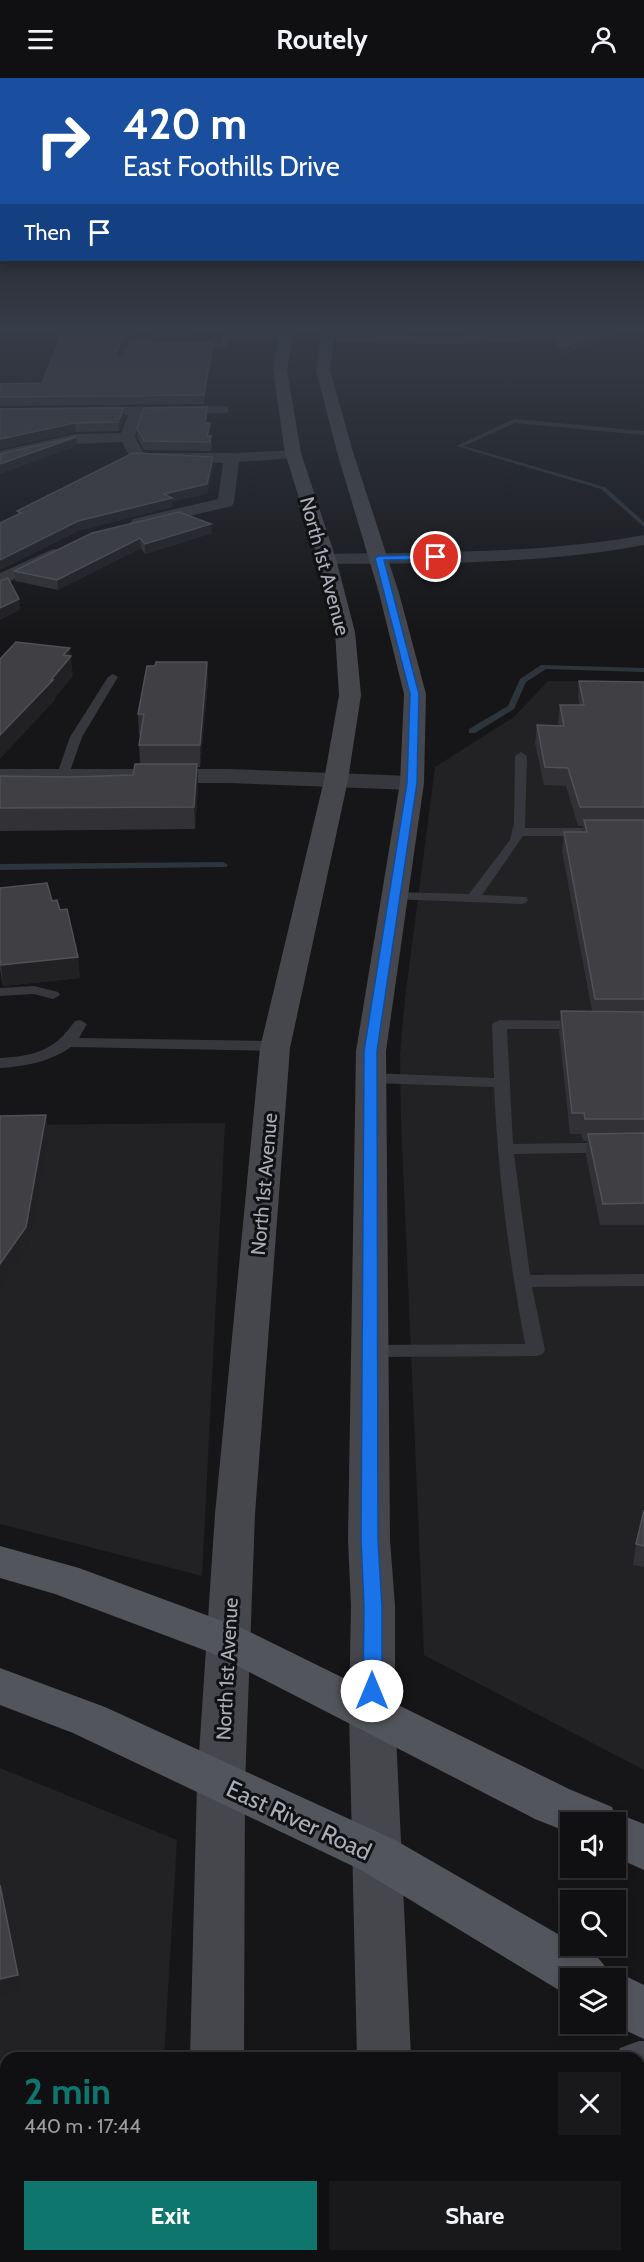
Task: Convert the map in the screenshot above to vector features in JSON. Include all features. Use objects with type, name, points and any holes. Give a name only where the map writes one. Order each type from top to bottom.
[{"type":"main road","name":"North 1st Avenue","points":[[217,2052],[221,1784],[235,1514],[276,1046],[336,780],[350,695],[345,632],[327,559],[293,453],[289,429]]},
{"type":"main road","points":[[339,429],[379,558],[415,694],[412,783],[370,1051],[369,1540],[373,1606],[372,1713],[384,2052]]},
{"type":"main road","points":[[0,1562],[64,1580],[228,1641],[571,1812]]},
{"type":"main road","name":"East River Road","points":[[0,1686],[89,1720],[378,1856],[568,1968]]},
{"type":"main road","points":[[626,1839],[644,1848]]},
{"type":"main road","points":[[626,2003],[644,2014]]},
{"type":"street","points":[[130,429],[127,436],[137,456],[143,457],[232,458],[293,453]]},
{"type":"street","points":[[0,456],[76,439],[127,436]]},
{"type":"street","points":[[118,529],[226,502],[232,458]]},
{"type":"street","points":[[327,559],[542,556],[609,548],[644,540]]},
{"type":"street","points":[[0,580],[67,547]]},
{"type":"street","points":[[0,776],[228,776],[412,783]]},
{"type":"lane","points":[[62,777],[76,737],[112,677]]},
{"type":"lane","points":[[472,899],[516,840],[521,804],[521,756]]},
{"type":"lane","points":[[518,832],[644,832]]},
{"type":"lane","points":[[394,896],[521,900]]},
{"type":"lane","points":[[0,992],[34,990],[53,995]]},
{"type":"lane","points":[[0,1063],[23,1061],[45,1055],[68,1042],[75,1035],[80,1024]]},
{"type":"lane","points":[[371,1351],[536,1350],[522,1281],[505,1149],[499,1024],[600,1025]]},
{"type":"lane","points":[[68,1042],[276,1046]]},
{"type":"lane","points":[[370,1078],[502,1083]]},
{"type":"lane","points":[[505,1149],[644,1147]]},
{"type":"lane","points":[[522,1281],[644,1280]]},
{"type":"shaded area","points":[[548,681],[644,681],[644,1770],[424,1655],[401,1119],[400,1055],[405,998],[435,767],[514,717]]},
{"type":"shaded area","points":[[225,1123],[202,1576],[0,1524],[0,1125]]},
{"type":"shaded area","points":[[0,1768],[177,1840],[164,2052],[0,2052]]},
{"type":"building","points":[[0,429],[47,429],[0,439]]},
{"type":"building","points":[[137,429],[209,429],[207,436],[211,436],[210,442],[144,441]]},
{"type":"building","points":[[76,437],[0,464],[0,454]]},
{"type":"building","points":[[133,453],[213,457],[207,484],[164,494],[172,498],[78,521],[0,560],[0,523],[21,513],[17,511]]},
{"type":"building","points":[[179,512],[211,524],[145,544],[140,538],[57,580],[14,571],[92,533]]},
{"type":"building","points":[[8,578],[19,599],[0,608],[0,581]]},
{"type":"building","points":[[16,642],[70,648],[63,655],[71,656],[51,680],[53,680],[0,735],[0,659]]},
{"type":"building","points":[[156,662],[207,662],[200,745],[139,745],[144,714],[138,714],[147,666],[155,666]]},
{"type":"building","points":[[579,681],[644,682],[644,807],[580,807],[568,768],[545,767],[537,725],[564,726],[560,705],[584,705]]},
{"type":"building","points":[[135,764],[197,764],[194,807],[0,808],[0,776],[133,775]]},
{"type":"building","points":[[584,820],[644,820],[644,999],[595,999],[564,832],[587,832]]},
{"type":"building","points":[[47,883],[52,901],[57,900],[60,910],[67,909],[78,957],[1,965],[0,888]]},
{"type":"building","points":[[561,1011],[644,1012],[644,1119],[585,1119],[584,1113],[572,1113]]},
{"type":"building","points":[[46,1115],[26,1227],[0,1264],[0,1116]]},
{"type":"building","points":[[644,1133],[644,1203],[603,1204],[588,1134]]},
{"type":"building","points":[[644,1510],[644,1546],[636,1544]]},
{"type":"building","points":[[0,1885],[18,1975],[0,1979]]},
{"type":"waterway","points":[[497,429],[459,446],[603,488],[644,525]]},
{"type":"waterway","points":[[600,429],[644,433]]},
{"type":"waterway","points":[[472,731],[511,707],[523,681],[544,667],[644,670]]},
{"type":"waterway","points":[[0,867],[223,865]]},
{"type":"route","points":[[372,1691],[373,1606],[369,1540],[370,1051],[412,783],[415,694],[379,558],[436,557]]}]
